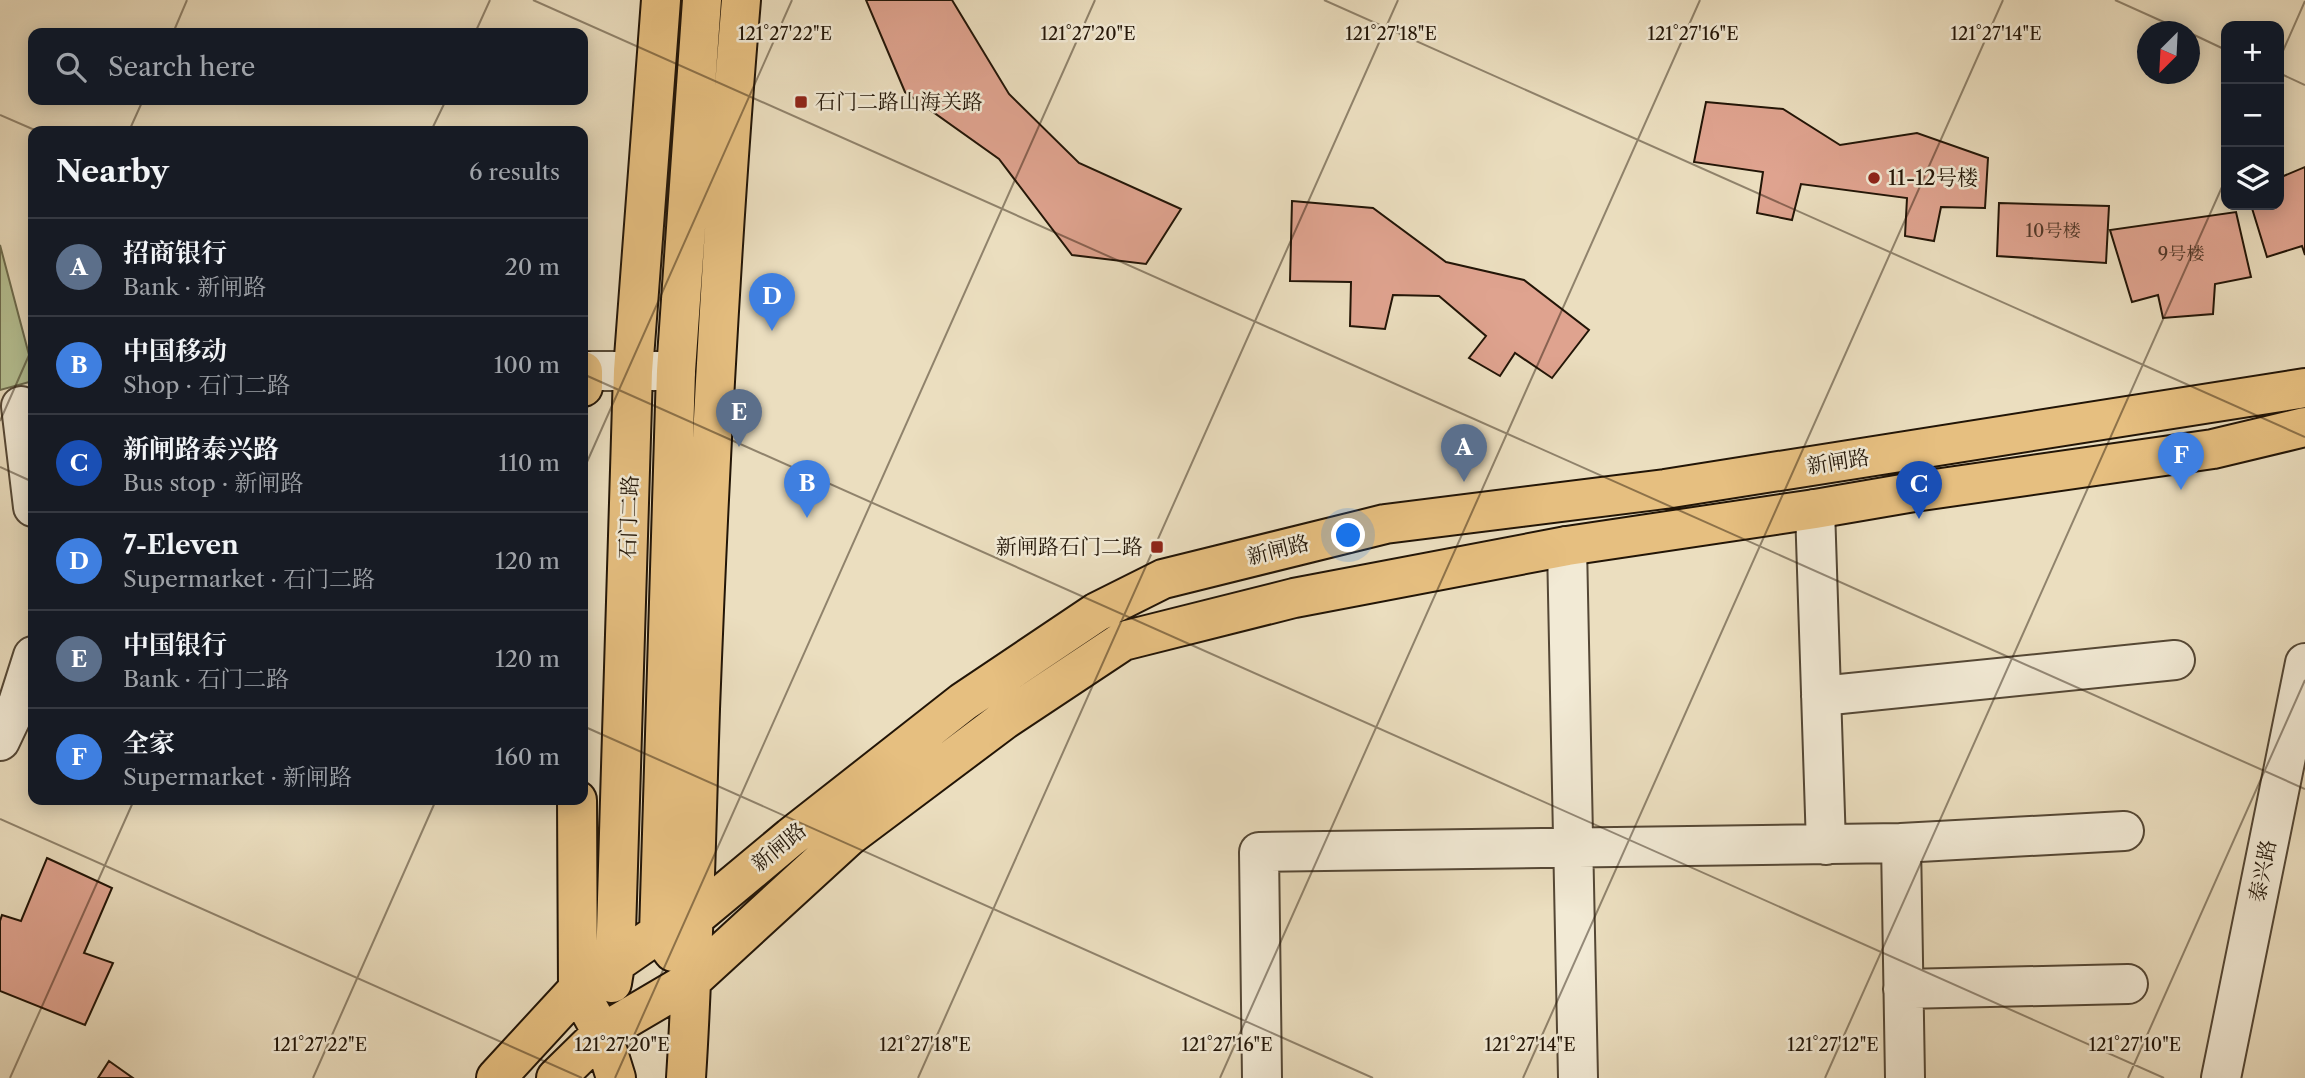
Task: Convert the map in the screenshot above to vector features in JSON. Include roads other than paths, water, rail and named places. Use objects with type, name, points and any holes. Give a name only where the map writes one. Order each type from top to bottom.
[{"type":"main road","name":"石门二路","points":[[602,1033],[615,965],[633,371],[661,0]]},
{"type":"main road","name":"石门二路","points":[[659,933],[676,371],[702,0]]},
{"type":"main road","points":[[686,1078],[695,917],[700,711],[715,375],[741,0]]},
{"type":"main road","name":"新闸路","points":[[496,1078],[578,989],[659,933],[695,917],[791,837],[962,702],[1097,612],[1163,579],[1385,524],[1665,489],[2305,388]]},
{"type":"main road","name":"新闸路","points":[[556,1078],[602,1033],[692,980],[848,837],[1004,720],[1123,641],[1294,598],[1567,547],[1913,492],[2213,449],[2305,427]]},
{"type":"main road","name":"石门二路","points":[[577,805],[578,989],[602,1033],[616,1078]]},
{"type":"main road","points":[[659,933],[692,980]]},
{"type":"street","points":[[588,371],[676,371]]},
{"type":"street","points":[[18,407],[28,474]]},
{"type":"street","points":[[1815,509],[1826,845]]},
{"type":"street","points":[[1567,547],[1578,1078]]},
{"type":"street","points":[[1821,696],[2175,660]]},
{"type":"street","name":"泰兴路","points":[[2221,1078],[2305,663]]},
{"type":"street","points":[[0,740],[18,703],[28,672]]},
{"type":"street","points":[[1262,1078],[1259,852],[1901,844],[2124,831]]},
{"type":"street","points":[[1901,844],[1905,1078]]},
{"type":"street","points":[[1903,989],[2128,984]]},
{"type":"place","name":"石门二路山海关路","points":[[801,102]]},
{"type":"place","name":"11-12号楼","points":[[1874,178]]},
{"type":"place","name":"7-Eleven","points":[[772,331]]},
{"type":"place","name":"中国银行","points":[[739,447]]},
{"type":"place","name":"招商银行","points":[[1464,482]]},
{"type":"place","name":"全家","points":[[2181,490]]},
{"type":"place","name":"中国移动","points":[[807,518]]},
{"type":"place","name":"新闸路泰兴路","points":[[1919,519]]},
{"type":"place","name":"新闸路石门二路","points":[[1157,547]]}]
